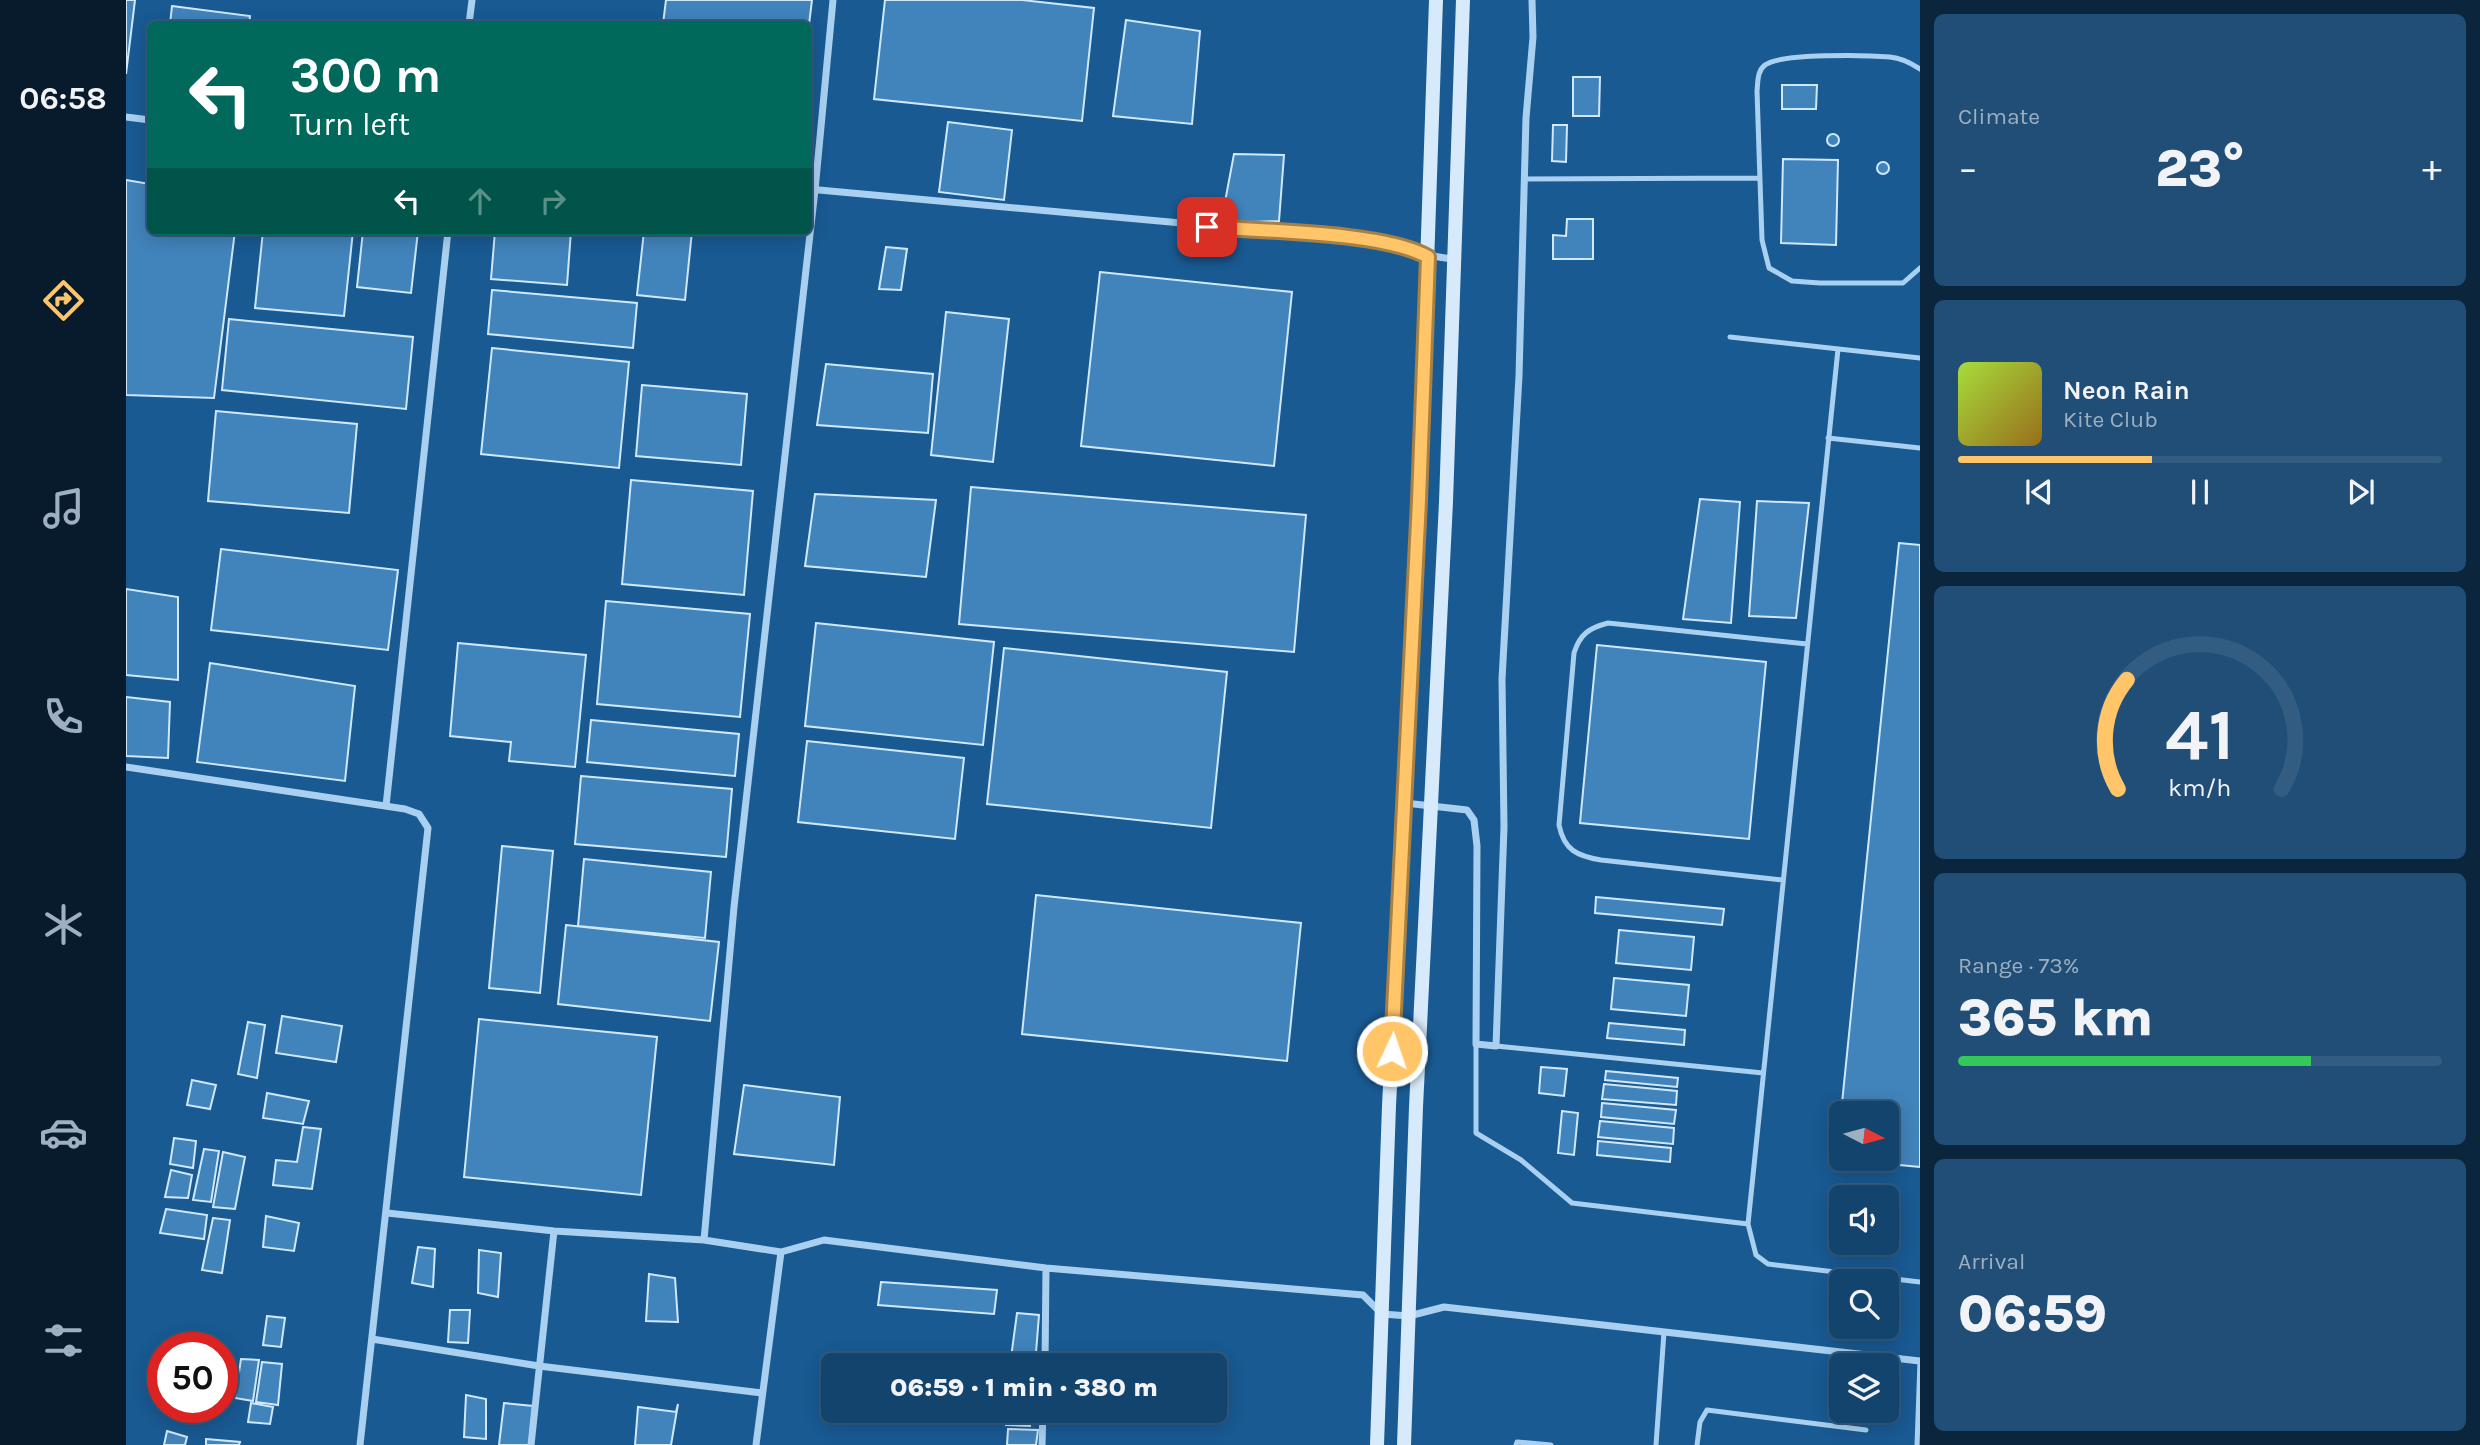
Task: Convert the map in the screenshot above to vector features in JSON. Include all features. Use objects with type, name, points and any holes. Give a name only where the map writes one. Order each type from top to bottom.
[{"type":"main road","points":[[1377,1445],[1428,257],[1436,0]]},
{"type":"main road","points":[[1404,1445],[1463,0]]},
{"type":"street","points":[[470,21],[472,0]]},
{"type":"street","points":[[833,0],[812,189],[1367,240],[1417,251],[1428,257],[1454,259]]},
{"type":"street","points":[[1405,803],[1466,810],[1474,820],[1477,846],[1476,1044],[1496,1046],[1504,827],[1502,679],[1514,487],[1525,179],[1534,37],[1532,0]]},
{"type":"street","points":[[126,117],[147,120]]},
{"type":"street","points":[[386,806],[448,235]]},
{"type":"street","points":[[704,1240],[734,907],[807,235]]},
{"type":"street","points":[[126,767],[386,806],[419,814],[428,828],[360,1445]]},
{"type":"street","points":[[387,1213],[554,1231],[704,1240],[780,1252],[824,1240],[1045,1268],[1363,1295],[1382,1314],[1409,1316],[1444,1307],[1920,1361]]},
{"type":"street","points":[[531,1445],[554,1231]]},
{"type":"street","points":[[756,1445],[780,1252]]},
{"type":"street","points":[[1045,1268],[1045,1353]]},
{"type":"street","points":[[372,1339],[539,1366],[762,1393]]},
{"type":"street","points":[[1042,1445],[1043,1423]]},
{"type":"lane","points":[[1920,69],[1909,62],[1891,57],[1785,58],[1767,63],[1760,70],[1757,91],[1764,260],[1769,268],[1792,281],[1820,283],[1903,282],[1915,276],[1920,268]]},
{"type":"lane","points":[[1525,179],[1759,178]]},
{"type":"lane","points":[[1730,337],[1920,358]]},
{"type":"lane","points":[[1838,349],[1748,1224],[1756,1255],[1768,1264],[1920,1282]]},
{"type":"lane","points":[[1828,438],[1920,448]]},
{"type":"lane","points":[[1783,880],[1601,860],[1580,856],[1569,849],[1561,837],[1559,825],[1574,653],[1579,636],[1593,627],[1608,623],[1807,644]]},
{"type":"lane","points":[[1476,1044],[1476,1132],[1521,1160],[1572,1203],[1748,1224]]},
{"type":"lane","points":[[1496,1046],[1763,1073]]},
{"type":"lane","points":[[1656,1445],[1664,1332]]},
{"type":"lane","points":[[1917,1445],[1920,1361]]},
{"type":"lane","points":[[1697,1445],[1700,1422],[1707,1410],[1866,1430]]},
{"type":"lane","points":[[1516,1445],[1517,1442],[1551,1445]]},
{"type":"building","points":[[126,0],[135,0],[126,74]]},
{"type":"building","points":[[666,0],[812,0],[809,21],[663,21]]},
{"type":"building","points":[[885,0],[1022,0],[1094,8],[1082,121],[874,99]]},
{"type":"building","points":[[172,6],[250,16],[249,21],[170,21]]},
{"type":"building","points":[[1126,20],[1200,31],[1192,124],[1113,116]]},
{"type":"building","points":[[1573,77],[1600,77],[1599,116],[1573,116]]},
{"type":"building","points":[[1782,85],[1817,85],[1816,109],[1782,109]]},
{"type":"building","points":[[948,122],[1012,130],[1004,200],[939,192]]},
{"type":"building","points":[[1553,125],[1567,125],[1566,162],[1552,161]]},
{"type":"building","points":[[1833,134],[1839,140],[1833,146],[1827,140]]},
{"type":"building","points":[[1234,154],[1284,155],[1279,221],[1221,223]]},
{"type":"building","points":[[1783,159],[1838,160],[1836,245],[1781,243]]},
{"type":"building","points":[[1883,162],[1889,168],[1883,174],[1877,168]]},
{"type":"building","points":[[126,180],[147,184],[147,235],[234,235],[214,398],[126,395]]},
{"type":"building","points":[[1567,219],[1593,219],[1593,259],[1553,259],[1553,235],[1566,236]]},
{"type":"building","points":[[263,235],[353,235],[344,316],[255,308]]},
{"type":"building","points":[[363,235],[418,235],[411,293],[357,287]]},
{"type":"building","points":[[495,235],[571,235],[567,285],[491,279]]},
{"type":"building","points":[[644,235],[692,235],[685,300],[637,295]]},
{"type":"building","points":[[886,247],[907,249],[901,290],[879,289]]},
{"type":"building","points":[[1100,272],[1292,292],[1274,466],[1081,446]]},
{"type":"building","points":[[492,290],[637,303],[633,348],[488,334]]},
{"type":"building","points":[[946,312],[1009,319],[993,462],[931,455]]},
{"type":"building","points":[[229,319],[413,337],[406,409],[222,390]]},
{"type":"building","points":[[492,348],[629,362],[619,468],[481,454]]},
{"type":"building","points":[[826,364],[933,374],[928,433],[817,425]]},
{"type":"building","points":[[642,385],[747,394],[741,465],[636,456]]},
{"type":"building","points":[[216,411],[357,424],[349,513],[208,501]]},
{"type":"building","points":[[631,480],[753,491],[744,595],[622,584]]},
{"type":"building","points":[[971,487],[1306,515],[1294,652],[959,624]]},
{"type":"building","points":[[815,494],[936,500],[926,577],[805,566]]},
{"type":"building","points":[[1700,499],[1740,502],[1731,623],[1683,619]]},
{"type":"building","points":[[1757,501],[1809,503],[1796,618],[1749,616]]},
{"type":"building","points":[[1899,543],[1920,545],[1920,1167],[1899,1165],[1899,1101],[1842,1101]]},
{"type":"building","points":[[221,549],[398,570],[388,650],[211,630]]},
{"type":"building","points":[[126,589],[178,597],[178,680],[126,675]]},
{"type":"building","points":[[606,601],[750,614],[740,717],[597,704]]},
{"type":"building","points":[[816,623],[994,642],[983,745],[805,726]]},
{"type":"building","points":[[458,643],[586,655],[575,767],[509,761],[511,742],[450,736]]},
{"type":"building","points":[[1597,645],[1766,662],[1749,839],[1580,823]]},
{"type":"building","points":[[1004,648],[1227,672],[1211,828],[987,804]]},
{"type":"building","points":[[210,663],[355,686],[345,781],[197,762]]},
{"type":"building","points":[[126,697],[170,702],[168,758],[126,756]]},
{"type":"building","points":[[591,720],[739,734],[735,776],[587,762]]},
{"type":"building","points":[[807,741],[964,758],[955,839],[798,822]]},
{"type":"building","points":[[581,776],[732,789],[726,857],[575,844]]},
{"type":"building","points":[[502,846],[553,851],[540,993],[489,988]]},
{"type":"building","points":[[584,859],[711,872],[705,938],[578,926]]},
{"type":"building","points":[[1036,895],[1301,923],[1287,1061],[1022,1034]]},
{"type":"building","points":[[1596,897],[1724,909],[1722,925],[1595,913]]},
{"type":"building","points":[[566,925],[719,942],[710,1021],[558,1004]]},
{"type":"building","points":[[1619,930],[1694,937],[1691,970],[1616,963]]},
{"type":"building","points":[[1614,978],[1689,985],[1686,1016],[1611,1009]]},
{"type":"building","points":[[282,1016],[342,1026],[336,1062],[276,1053]]},
{"type":"building","points":[[479,1019],[657,1037],[641,1195],[464,1177]]},
{"type":"building","points":[[248,1022],[265,1025],[257,1078],[238,1074]]},
{"type":"building","points":[[1609,1023],[1685,1030],[1684,1045],[1607,1038]]},
{"type":"building","points":[[1541,1067],[1567,1069],[1564,1096],[1539,1093]]},
{"type":"building","points":[[1606,1071],[1678,1078],[1677,1087],[1605,1080]]},
{"type":"building","points":[[192,1080],[216,1085],[210,1109],[187,1105]]},
{"type":"building","points":[[1604,1084],[1677,1091],[1676,1105],[1602,1099]]},
{"type":"building","points":[[744,1085],[840,1097],[834,1165],[734,1154]]},
{"type":"building","points":[[267,1093],[309,1101],[303,1124],[263,1118]]},
{"type":"building","points":[[1602,1103],[1676,1110],[1674,1124],[1601,1117]]},
{"type":"building","points":[[1562,1111],[1578,1113],[1574,1155],[1558,1153]]},
{"type":"building","points":[[1600,1121],[1674,1128],[1673,1144],[1598,1137]]},
{"type":"building","points":[[303,1127],[321,1129],[312,1189],[273,1185],[276,1160],[297,1162]]},
{"type":"building","points":[[174,1138],[196,1141],[193,1168],[170,1164]]},
{"type":"building","points":[[1598,1141],[1671,1148],[1670,1162],[1597,1155]]},
{"type":"building","points":[[204,1149],[219,1151],[211,1202],[193,1200]]},
{"type":"building","points":[[223,1152],[245,1157],[235,1209],[213,1207]]},
{"type":"building","points":[[171,1170],[192,1175],[188,1198],[165,1197]]},
{"type":"building","points":[[166,1209],[207,1215],[204,1239],[160,1233]]},
{"type":"building","points":[[266,1216],[299,1223],[294,1251],[263,1247]]},
{"type":"building","points":[[213,1218],[230,1220],[222,1273],[202,1270]]},
{"type":"building","points":[[418,1247],[435,1249],[433,1287],[412,1283]]},
{"type":"building","points":[[479,1250],[501,1253],[498,1297],[478,1293]]},
{"type":"building","points":[[649,1274],[675,1278],[678,1322],[646,1321]]},
{"type":"building","points":[[881,1282],[997,1290],[994,1314],[878,1305]]},
{"type":"building","points":[[450,1310],[470,1310],[468,1343],[448,1342]]},
{"type":"building","points":[[1017,1313],[1039,1315],[1036,1353],[1012,1353]]},
{"type":"building","points":[[267,1316],[285,1318],[281,1347],[263,1345]]},
{"type":"building","points":[[241,1359],[259,1360],[253,1401],[238,1398]]},
{"type":"building","points":[[262,1362],[282,1364],[278,1405],[256,1402]]},
{"type":"building","points":[[466,1395],[486,1399],[486,1439],[464,1437]]},
{"type":"building","points":[[251,1403],[273,1407],[270,1424],[248,1422]]},
{"type":"building","points":[[504,1403],[533,1406],[529,1445],[499,1445]]},
{"type":"building","points":[[678,1404],[671,1445],[635,1445],[638,1407],[676,1412]]},
{"type":"building","points":[[1006,1423],[1030,1423],[1030,1426]]},
{"type":"building","points":[[1008,1429],[1038,1430],[1036,1445],[1007,1445]]},
{"type":"building","points":[[167,1431],[187,1437],[185,1445],[164,1445]]},
{"type":"building","points":[[206,1439],[240,1442],[239,1445],[206,1445]]},
{"type":"route","points":[[1207,227],[1367,240],[1417,251],[1428,257],[1392,1051]]}]
